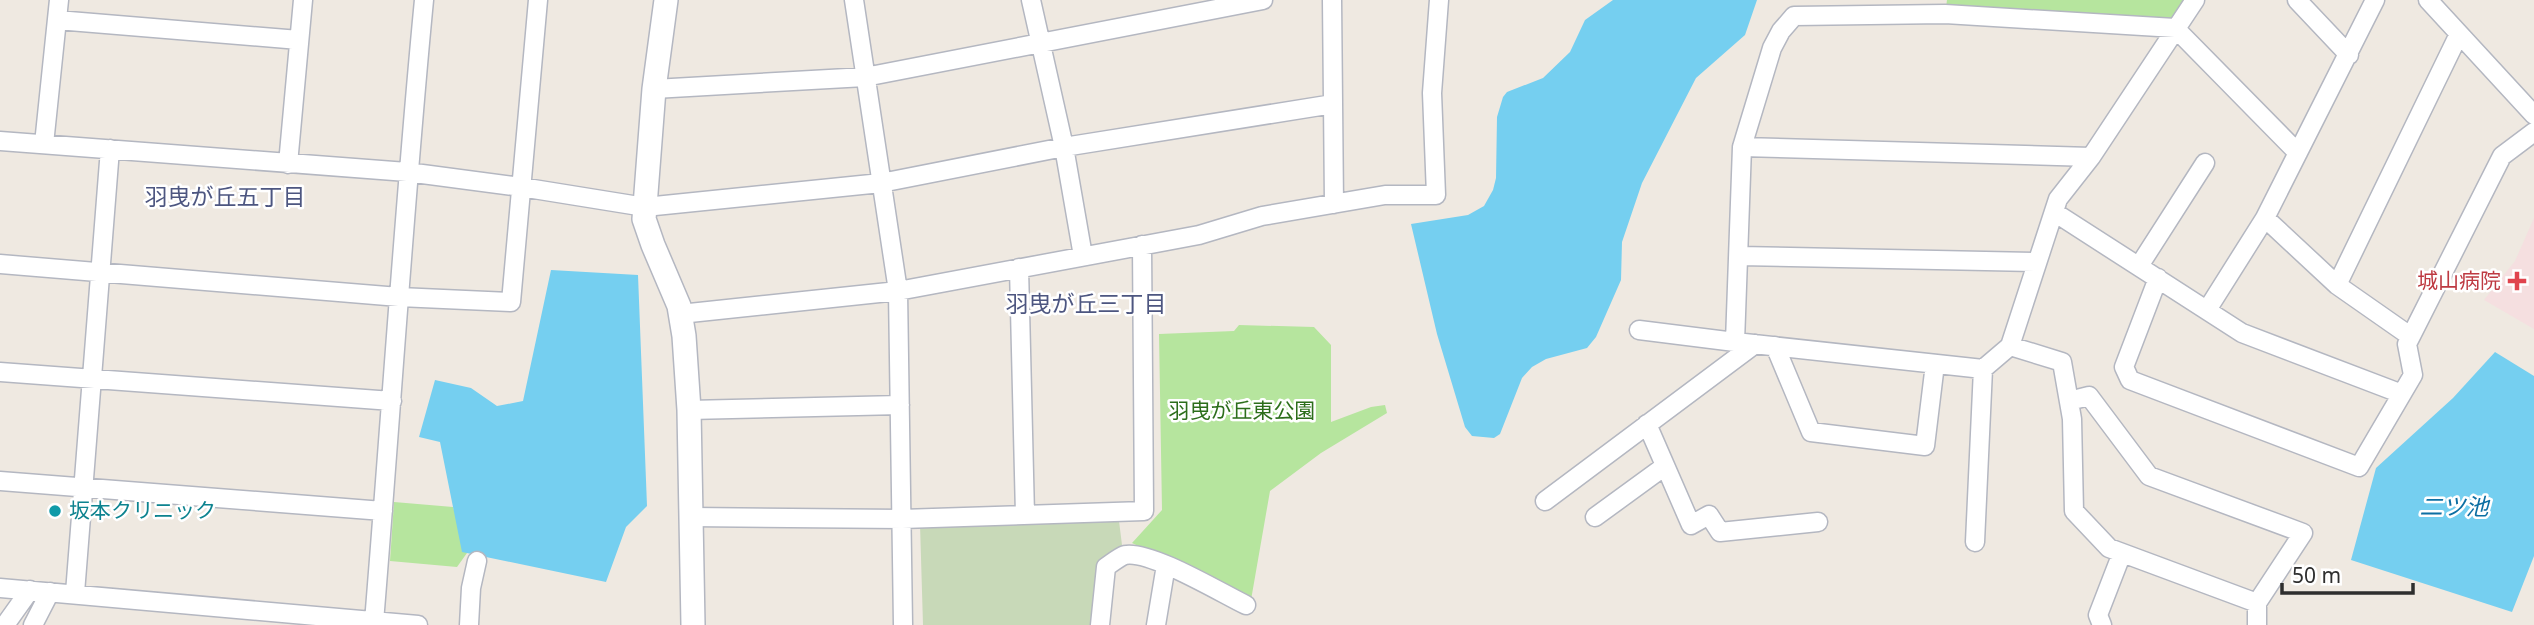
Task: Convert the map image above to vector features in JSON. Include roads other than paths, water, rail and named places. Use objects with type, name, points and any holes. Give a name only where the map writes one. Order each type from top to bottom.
[{"type":"street","points":[[44,144],[59,0]]},
{"type":"street","points":[[288,164],[303,0]]},
{"type":"street","points":[[363,623],[383,511],[407,172],[424,0]]},
{"type":"street","points":[[0,264],[399,297],[511,302],[538,0]]},
{"type":"street","points":[[666,0],[654,89],[645,219],[680,314],[684,336],[689,410],[692,625]]},
{"type":"street","points":[[854,0],[898,291],[903,625]]},
{"type":"street","points":[[1031,0],[1064,146],[1083,256]]},
{"type":"street","points":[[654,89],[865,77],[1263,0]]},
{"type":"street","points":[[1332,0],[1334,204]]},
{"type":"street","points":[[680,314],[898,291],[1199,235],[1262,216],[1385,195],[1436,195],[1432,93],[1439,0]]},
{"type":"street","points":[[1639,330],[1983,369],[2010,346],[2059,199],[2091,157],[2194,0]]},
{"type":"street","points":[[2297,0],[2349,55]]},
{"type":"street","points":[[2207,310],[2265,218],[2375,0]]},
{"type":"street","points":[[2428,0],[2534,115]]},
{"type":"street","points":[[1735,342],[1742,147],[1772,48],[1781,31],[1794,16],[1945,13],[2175,28],[2298,153]]},
{"type":"street","points":[[57,20],[299,40]]},
{"type":"street","points":[[2337,285],[2459,34]]},
{"type":"street","points":[[0,141],[407,172],[645,207],[881,183],[1064,146],[1333,104]]},
{"type":"street","points":[[2158,278],[2124,367],[2130,380],[2359,467],[2413,375],[2407,344],[2410,336],[2502,156],[2534,132]]},
{"type":"street","points":[[1742,147],[2091,157]]},
{"type":"street","points":[[75,593],[110,149]]},
{"type":"street","points":[[2139,266],[2205,163]]},
{"type":"street","points":[[2054,212],[2242,333],[2402,394]]},
{"type":"street","points":[[2265,218],[2337,285],[2410,336]]},
{"type":"street","points":[[691,517],[902,519],[1144,511],[1142,245]]},
{"type":"street","points":[[1739,256],[2037,262]]},
{"type":"street","points":[[1019,268],[1025,515]]},
{"type":"street","points":[[1545,501],[1755,344]]},
{"type":"street","points":[[1775,346],[1811,432],[1925,446],[1935,364]]},
{"type":"street","points":[[2010,346],[2062,362],[2072,419],[2074,511],[2109,548],[2257,603]]},
{"type":"street","points":[[1975,542],[1983,369]]},
{"type":"street","points":[[0,372],[392,401]]},
{"type":"street","points":[[2069,401],[2089,396],[2149,476],[2303,533],[2257,603],[2258,625]]},
{"type":"street","points":[[689,410],[900,405]]},
{"type":"street","points":[[1647,424],[1692,526],[1709,515],[1720,532],[1818,522]]},
{"type":"street","points":[[1595,517],[1665,466]]},
{"type":"street","points":[[0,481],[383,511]]},
{"type":"street","points":[[2102,625],[2098,615],[2122,553]]},
{"type":"street","points":[[1100,625],[1106,566],[1124,555],[1141,555],[1166,565],[1246,605]]},
{"type":"street","points":[[468,625],[471,588],[477,561]]},
{"type":"street","points":[[1156,625],[1166,565]]},
{"type":"street","points":[[0,588],[75,593],[233,617],[418,625]]},
{"type":"street","points":[[5,625],[30,590]]},
{"type":"street","points":[[33,625],[50,592]]},
{"type":"water","points":[[1613,0],[1757,0],[1745,35],[1696,78],[1642,183],[1622,242],[1621,280],[1596,337],[1587,348],[1546,359],[1532,367],[1522,378],[1500,434],[1494,438],[1472,436],[1465,427],[1437,334],[1411,224],[1468,215],[1484,206],[1496,178],[1497,117],[1503,97],[1507,92],[1543,78],[1570,52],[1585,20]]},
{"type":"water","points":[[551,270],[638,275],[647,506],[626,527],[606,582],[462,552],[440,442],[419,437],[435,380],[471,388],[497,406],[523,401]]},
{"type":"water","name":"二ツ池","points":[[2495,352],[2534,376],[2534,556],[2512,612],[2351,560],[2376,468],[2453,398]]},
{"type":"place","name":"城山病院","points":[[2517,281]]},
{"type":"place","name":"坂本クリニック","points":[[55,511]]},
{"type":"district","name":"羽曳が丘五丁目","points":[[225,197]]},
{"type":"district","name":"羽曳が丘三丁目","points":[[1086,304]]},
{"type":"park label","name":"羽曳が丘東公園","points":[[1242,411]]}]
